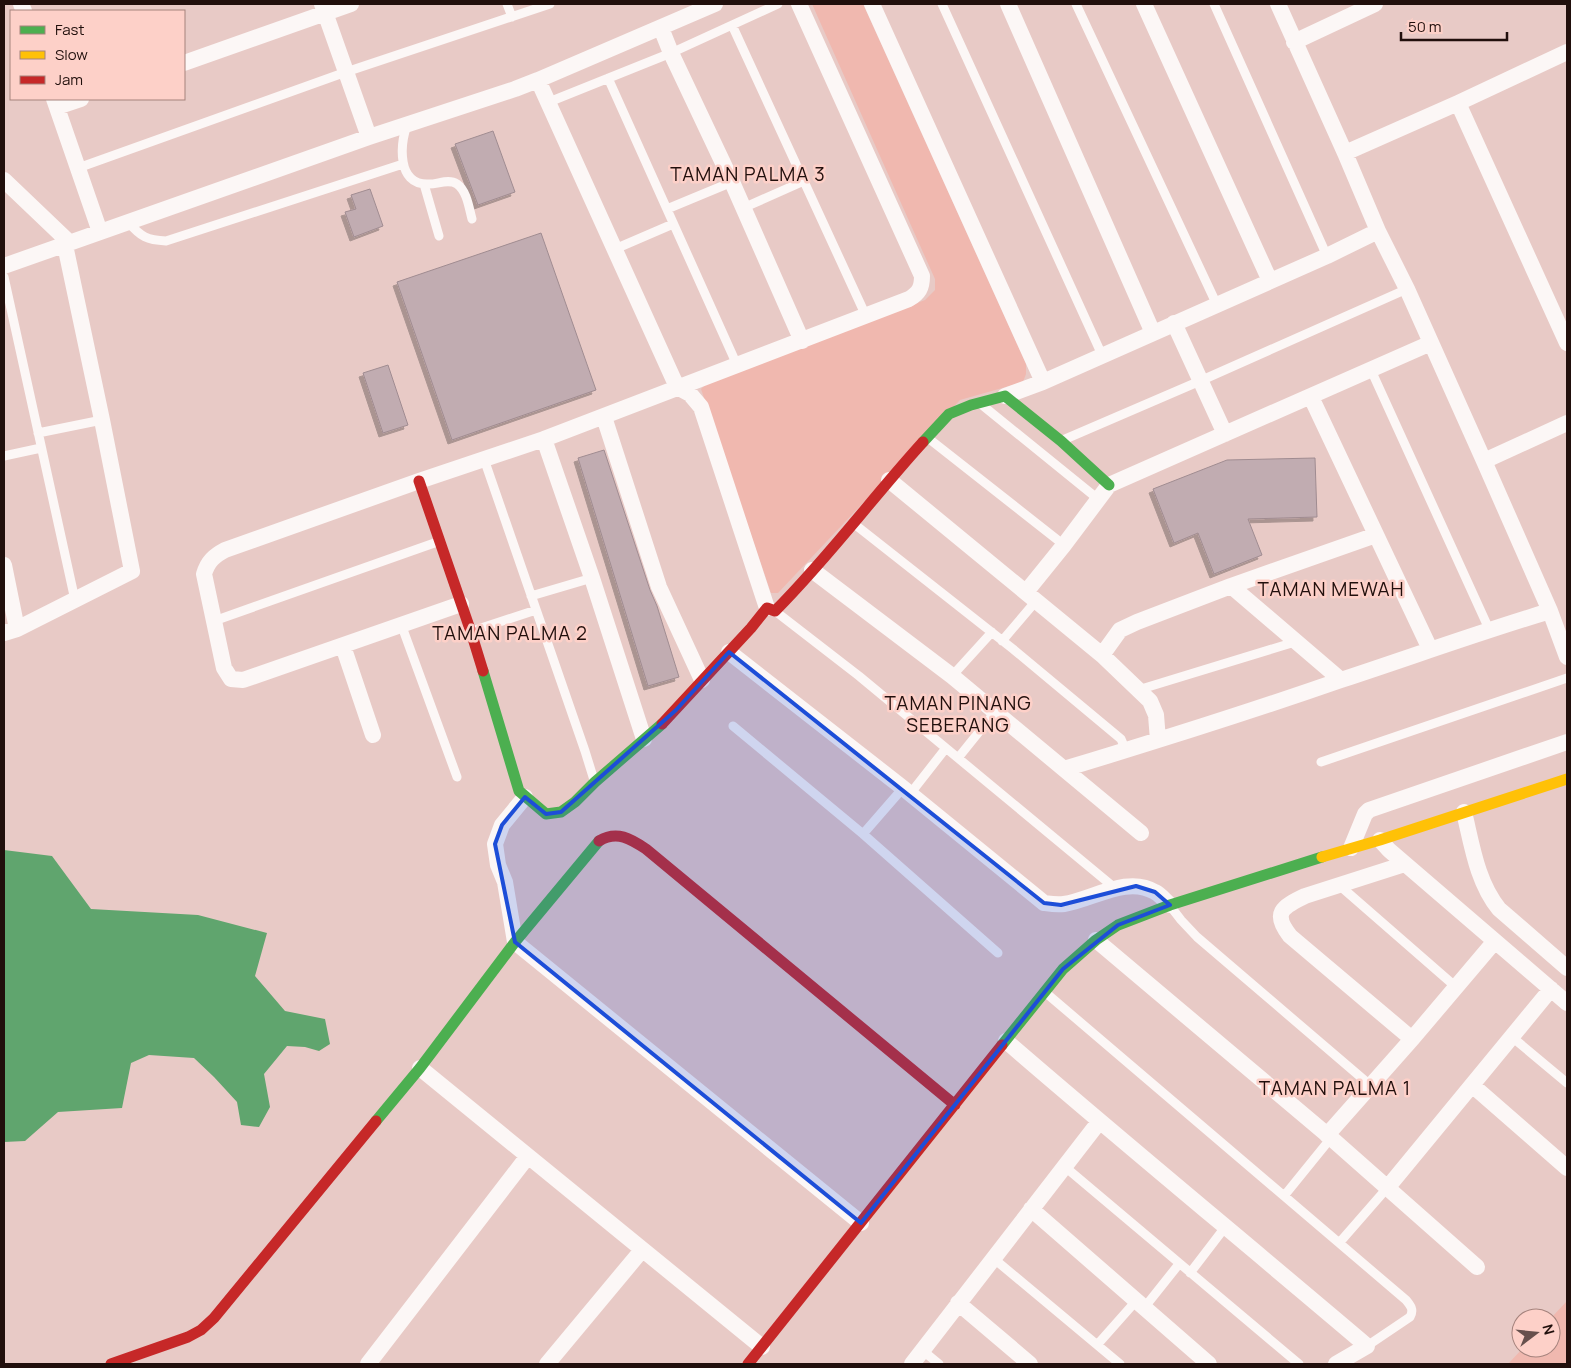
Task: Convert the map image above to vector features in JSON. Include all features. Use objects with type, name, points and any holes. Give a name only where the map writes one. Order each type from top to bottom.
[{"type":"street","points":[[185,63],[323,8],[351,4]]},
{"type":"street","points":[[4,266],[538,80],[715,4]]},
{"type":"street","points":[[461,604],[243,680],[231,679],[224,668],[204,574],[206,565],[213,557],[226,550],[604,417],[677,387],[909,300],[917,294],[922,285],[922,276],[799,4]]},
{"type":"street","points":[[872,4],[1044,382]]},
{"type":"street","points":[[1008,4],[1153,333]]},
{"type":"street","points":[[1144,4],[1270,281]]},
{"type":"street","points":[[1278,4],[1378,231],[1407,289],[1484,461],[1550,611],[1567,657]]},
{"type":"street","points":[[1294,42],[1375,4]]},
{"type":"street","points":[[323,8],[369,138]]},
{"type":"street","points":[[661,28],[802,341]]},
{"type":"street","points":[[1345,153],[1567,52]]},
{"type":"street","points":[[538,80],[677,387],[690,394],[701,407],[771,610]]},
{"type":"street","points":[[76,100],[56,103],[100,232]]},
{"type":"street","points":[[1458,103],[1567,344]]},
{"type":"street","points":[[4,180],[68,244],[132,572],[10,631],[4,565]]},
{"type":"street","points":[[419,481],[471,632],[519,791],[546,814],[561,812],[658,728],[729,652],[812,570],[889,480],[949,414],[979,402],[1005,396],[1044,382],[1327,256],[1378,231]]},
{"type":"street","points":[[1174,323],[1225,434]]},
{"type":"street","points":[[1031,596],[1064,545],[1108,485],[1312,397],[1431,343]]},
{"type":"street","points":[[1005,396],[1061,441],[1108,485]]},
{"type":"street","points":[[1312,397],[1430,649]]},
{"type":"street","points":[[604,417],[658,587],[702,680]]},
{"type":"street","points":[[1484,461],[1567,423]]},
{"type":"street","points":[[544,439],[592,578],[644,739]]},
{"type":"street","points":[[889,480],[1102,655],[1150,701],[1156,715],[1158,740]]},
{"type":"street","points":[[1102,655],[1120,630],[1155,614],[1376,535]]},
{"type":"street","points":[[812,570],[952,676],[1141,833]]},
{"type":"street","points":[[1231,586],[1341,680]]},
{"type":"street","points":[[1064,769],[1341,680],[1489,629],[1550,611]]},
{"type":"street","points":[[343,646],[373,735]]},
{"type":"street","points":[[729,652],[906,791],[1044,903],[1068,904],[1116,889],[1136,886],[1155,892],[1170,906]]},
{"type":"street","points":[[1351,848],[1369,810],[1567,742]]},
{"type":"street","points":[[748,1364],[1063,969],[1096,940],[1118,925],[1170,906],[1380,840],[1567,778]]},
{"type":"street","points":[[525,797],[502,826],[495,844],[498,864],[505,882],[514,942],[861,1223]]},
{"type":"street","points":[[1464,812],[1482,878],[1490,898],[1499,909],[1561,955],[1567,968]]},
{"type":"street","points":[[111,1364],[156,1357],[201,1330],[214,1318],[420,1068],[514,942],[600,840],[607,836],[617,834],[628,838],[646,849],[955,1105]]},
{"type":"street","points":[[1380,840],[1405,864],[1567,1003]]},
{"type":"street","points":[[1405,864],[1305,896],[1289,903],[1282,910],[1280,920],[1282,927],[1290,936],[1412,1039]]},
{"type":"street","points":[[1096,940],[1388,1187],[1477,1267]]},
{"type":"street","points":[[1329,1137],[1370,1085],[1412,1039],[1495,941]]},
{"type":"street","points":[[1388,1187],[1551,989]]},
{"type":"street","points":[[1006,1041],[1099,1122],[1226,1226],[1367,1346],[1336,1364]]},
{"type":"street","points":[[420,1068],[762,1348]]},
{"type":"street","points":[[1472,1085],[1567,1168]]},
{"type":"street","points":[[912,1364],[1099,1122]]},
{"type":"street","points":[[371,1363],[528,1156]]},
{"type":"street","points":[[1031,1209],[1208,1364]]},
{"type":"street","points":[[547,1364],[642,1250]]},
{"type":"street","points":[[958,1303],[1030,1364]]},
{"type":"lane","points":[[507,4],[512,17]]},
{"type":"lane","points":[[78,168],[346,72],[550,4]]},
{"type":"lane","points":[[548,102],[671,53],[778,4]]},
{"type":"lane","points":[[942,4],[1102,356]]},
{"type":"lane","points":[[1076,4],[1217,305]]},
{"type":"lane","points":[[1214,4],[1327,256]]},
{"type":"lane","points":[[732,25],[866,316]]},
{"type":"lane","points":[[608,78],[737,365]]},
{"type":"lane","points":[[407,125],[402,138],[402,150],[403,164],[410,178],[424,184],[448,181],[458,185],[466,196],[472,219]]},
{"type":"lane","points":[[128,222],[139,234],[151,240],[166,240],[403,164]]},
{"type":"lane","points":[[743,208],[804,181]]},
{"type":"lane","points":[[667,209],[732,182]]},
{"type":"lane","points":[[424,184],[439,236]]},
{"type":"lane","points":[[614,249],[673,224]]},
{"type":"lane","points":[[4,276],[75,600]]},
{"type":"lane","points":[[1061,441],[1407,289]]},
{"type":"lane","points":[[1371,370],[1489,629]]},
{"type":"lane","points":[[979,402],[1098,499]]},
{"type":"lane","points":[[38,433],[102,420]]},
{"type":"lane","points":[[928,438],[1064,545]]},
{"type":"lane","points":[[4,456],[42,448]]},
{"type":"lane","points":[[484,459],[586,751],[595,782]]},
{"type":"lane","points":[[852,523],[992,632],[1121,739],[1126,750]]},
{"type":"lane","points":[[214,622],[440,541]]},
{"type":"lane","points":[[531,596],[592,578]]},
{"type":"lane","points":[[1002,641],[1031,596]]},
{"type":"lane","points":[[471,632],[536,610]]},
{"type":"lane","points":[[771,610],[859,676],[1116,889]]},
{"type":"lane","points":[[401,624],[457,777]]},
{"type":"lane","points":[[952,676],[992,632]]},
{"type":"lane","points":[[1138,690],[1295,642]]},
{"type":"lane","points":[[1321,762],[1567,678]]},
{"type":"lane","points":[[958,758],[995,712]]},
{"type":"lane","points":[[733,726],[863,834],[998,953]]},
{"type":"lane","points":[[863,834],[946,748]]},
{"type":"lane","points":[[1339,885],[1456,987]]},
{"type":"lane","points":[[1170,906],[1180,920],[1197,937],[1370,1085]]},
{"type":"lane","points":[[1045,992],[1340,1242],[1411,1306],[1410,1318],[1367,1346]]},
{"type":"lane","points":[[1512,1037],[1567,1083]]},
{"type":"lane","points":[[1284,1196],[1329,1137]]},
{"type":"lane","points":[[1064,1166],[1299,1364]]},
{"type":"lane","points":[[1340,1242],[1388,1187]]},
{"type":"lane","points":[[1190,1273],[1226,1226]]},
{"type":"lane","points":[[993,1258],[1120,1364]]},
{"type":"lane","points":[[1097,1345],[1179,1264]]},
{"type":"lane","points":[[922,1350],[939,1364]]},
{"type":"highlighted area","points":[[729,652],[1044,903],[1061,905],[1136,886],[1155,892],[1170,905],[1118,925],[1063,969],[861,1223],[515,942],[495,844],[502,825],[525,797],[546,814],[561,812],[676,710]]},
{"type":"shaded area","points":[[812,4],[863,4],[1026,364],[1026,374],[1023,382],[960,400],[778,593],[771,593],[701,389],[707,383],[925,300],[935,290],[935,279]]},
{"type":"shaded area","points":[[4,850],[52,856],[91,909],[198,915],[267,933],[255,976],[285,1011],[325,1019],[330,1044],[319,1051],[305,1047],[287,1046],[264,1074],[270,1107],[259,1127],[241,1125],[237,1102],[194,1058],[149,1055],[131,1063],[122,1108],[58,1112],[25,1141],[4,1142]]},
{"type":"shaded area","points":[[1567,1301],[1567,1364],[1508,1364],[1514,1358],[1561,1358],[1560,1308]]},
{"type":"building","points":[[493,131],[515,192],[478,205],[455,144]]},
{"type":"building","points":[[370,189],[383,226],[354,237],[345,212],[356,209],[351,195]]},
{"type":"building","points":[[541,233],[596,390],[452,440],[397,282]]},
{"type":"building","points":[[388,365],[408,425],[383,433],[363,373]]},
{"type":"building","points":[[604,450],[679,677],[648,686],[578,458]]},
{"type":"building","points":[[1315,458],[1317,517],[1248,519],[1262,555],[1214,574],[1198,533],[1174,543],[1153,489],[1227,460]]},
{"type":"traffic: fast","points":[[923,442],[949,414],[971,405],[1005,396],[1061,441],[1109,485]]},
{"type":"traffic: fast","points":[[483,671],[519,791],[546,814],[561,812],[575,802],[595,782],[662,724]]},
{"type":"traffic: fast","points":[[376,1121],[420,1068],[515,942],[599,841]]},
{"type":"traffic: fast","points":[[1002,1045],[1063,969],[1096,940],[1118,925],[1170,905],[1322,857]]},
{"type":"traffic: slow","points":[[1322,857],[1567,779]]},
{"type":"traffic: jam","points":[[662,724],[751,628],[767,608],[775,611],[795,591],[923,442]]},
{"type":"traffic: jam","points":[[419,481],[483,671]]},
{"type":"traffic: jam","points":[[599,841],[612,836],[624,837],[646,849],[955,1105]]},
{"type":"traffic: jam","points":[[748,1364],[1002,1045]]},
{"type":"traffic: jam","points":[[111,1364],[188,1337],[201,1330],[214,1318],[376,1121]]},
{"type":"district","name":"TAMAN PALMA 3","points":[[748,174]]},
{"type":"district","name":"TAMAN MEWAH","points":[[1331,589]]},
{"type":"district","name":"TAMAN PALMA 2","points":[[510,633]]},
{"type":"district","name":"TAMAN PINANG SEBERANG","points":[[958,714]]},
{"type":"district","name":"TAMAN PALMA 1","points":[[1335,1088]]}]
